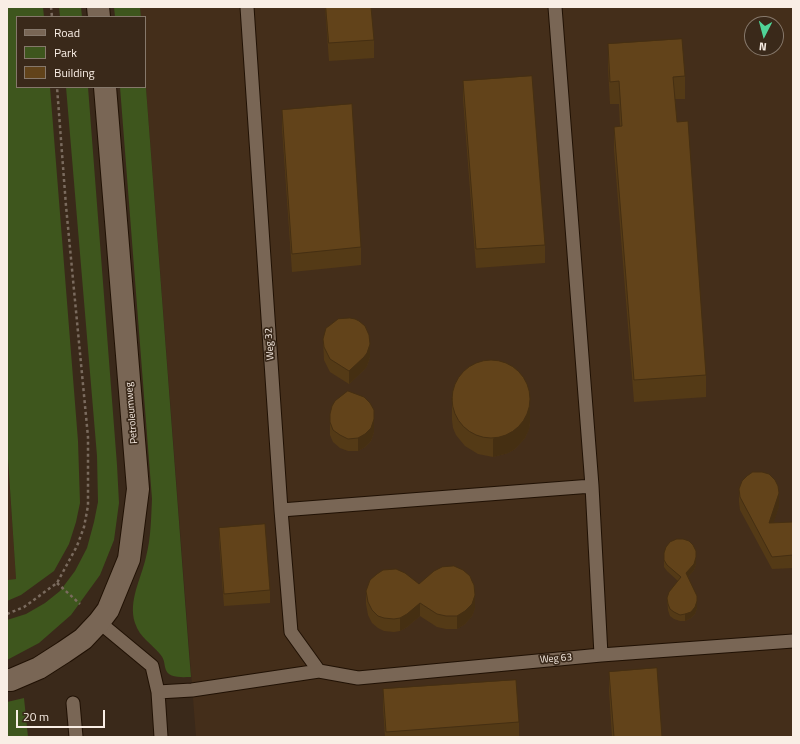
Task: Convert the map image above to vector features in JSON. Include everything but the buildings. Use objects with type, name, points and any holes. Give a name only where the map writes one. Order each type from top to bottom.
[{"type":"street","name":"Petroleumweg","points":[[7,680],[11,680],[39,668],[83,639],[108,610],[129,559],[138,489],[105,88]]},
{"type":"lane","name":"Weg 32","points":[[247,7],[281,510],[291,632],[319,671]]},
{"type":"lane","points":[[555,7],[592,486],[601,655]]},
{"type":"lane","points":[[281,510],[592,486]]},
{"type":"lane","points":[[99,622],[152,666],[158,692],[161,737]]},
{"type":"lane","name":"Weg 63","points":[[158,692],[192,690],[319,671],[358,678],[601,655],[793,641]]},
{"type":"lane","points":[[73,703],[76,737]]},
{"type":"path","points":[[7,614],[24,607],[58,583],[77,546],[84,527],[88,506],[88,437],[66,206],[57,88]]},
{"type":"shaded area","points":[[140,7],[793,7],[793,737],[196,737],[146,88],[146,16],[141,16]]},
{"type":"shaded area","points":[[7,444],[16,579],[7,580]]},
{"type":"green space","points":[[7,7],[43,7],[44,16],[16,16],[16,88],[50,88],[78,441],[80,503],[69,544],[54,571],[21,595],[7,601],[7,580],[16,579],[7,444]]},
{"type":"green space","points":[[59,7],[81,7],[82,16],[60,16]]},
{"type":"green space","points":[[114,7],[140,7],[141,16],[115,16]]},
{"type":"green space","points":[[66,88],[88,88],[119,503],[114,540],[100,575],[71,615],[39,643],[7,660],[7,620],[26,614],[45,603],[60,591],[75,571],[87,548],[98,502],[97,456]]},
{"type":"green space","points":[[120,88],[146,88],[191,677],[179,677],[169,674],[166,671],[164,660],[157,650],[140,633],[133,615],[134,598],[148,550],[152,499]]},
{"type":"green space","points":[[24,698],[28,737],[7,737],[7,702]]}]
